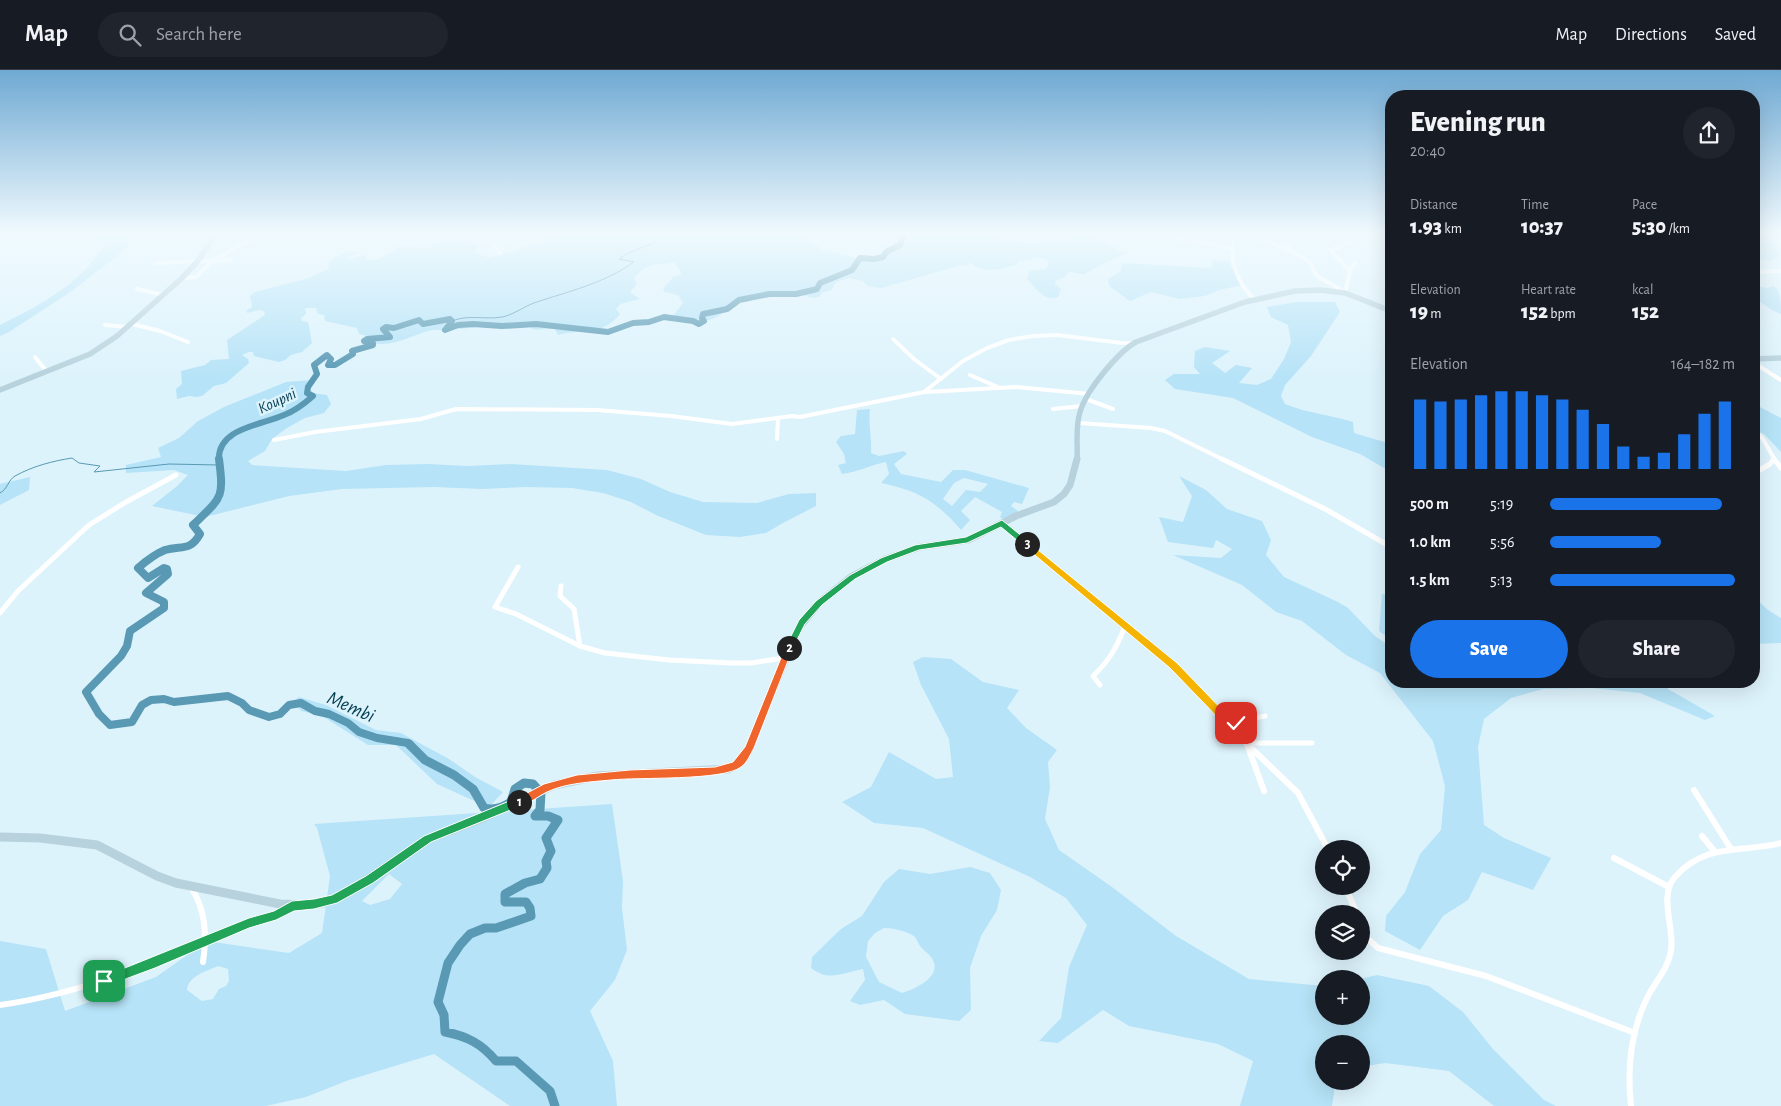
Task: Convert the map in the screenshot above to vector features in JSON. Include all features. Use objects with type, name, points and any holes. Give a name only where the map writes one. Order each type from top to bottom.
[{"type":"street","points":[[0,390],[90,354],[130,325],[178,281]]},
{"type":"street","points":[[1241,281],[1255,300]]},
{"type":"street","points":[[1326,281],[1345,293],[1385,310]]},
{"type":"street","points":[[1345,293],[1348,281]]},
{"type":"street","points":[[137,289],[163,295]]},
{"type":"street","points":[[924,392],[952,369],[977,353],[1008,341],[1063,335],[1124,343],[1138,342],[1255,300],[1296,290],[1345,293]]},
{"type":"street","points":[[105,325],[130,325],[160,331],[188,342]]},
{"type":"street","points":[[893,339],[914,359],[941,379]]},
{"type":"street","points":[[518,567],[495,606],[516,614],[580,646],[620,655],[732,664],[784,658],[802,622],[810,612],[832,592],[861,572],[907,551],[928,545],[967,540],[1052,502],[1065,494],[1077,463],[1079,423],[1082,406],[1124,352],[1138,342]]},
{"type":"street","points":[[35,357],[47,372]]},
{"type":"street","points":[[1760,360],[1781,358]]},
{"type":"street","points":[[1760,365],[1781,380]]},
{"type":"street","points":[[970,375],[1000,388]]},
{"type":"street","points":[[274,440],[315,432],[421,419],[456,410],[476,408],[597,410],[670,416],[732,424],[792,416],[800,417],[848,409],[924,392],[1016,387],[1088,397],[1113,409]]},
{"type":"street","points":[[1053,409],[1082,406]]},
{"type":"street","points":[[777,439],[778,418]]},
{"type":"street","points":[[1079,423],[1152,428],[1165,431],[1327,510],[1385,544]]},
{"type":"street","points":[[1760,436],[1768,445],[1769,451],[1781,468]]},
{"type":"street","points":[[1760,470],[1770,464],[1774,459]]},
{"type":"street","points":[[0,613],[18,591],[39,573],[77,534],[95,520],[133,497],[176,475]]},
{"type":"street","points":[[1002,523],[1179,671],[1263,762],[1298,793],[1323,840]]},
{"type":"street","points":[[561,586],[560,596],[574,609],[580,646]]},
{"type":"street","points":[[1100,685],[1094,678],[1094,674],[1105,665],[1116,650],[1124,626]]},
{"type":"street","points":[[0,837],[40,838],[97,845],[158,876],[191,886],[292,906],[323,903],[344,895],[428,839],[485,817],[528,798],[547,787],[597,776],[715,771],[736,766],[742,761],[749,748],[787,652]]},
{"type":"street","points":[[1229,723],[1265,716]]},
{"type":"street","points":[[1246,743],[1312,743]]},
{"type":"street","points":[[1246,743],[1264,790]]},
{"type":"street","points":[[1694,790],[1731,849]]},
{"type":"street","points":[[1702,836],[1715,852]]},
{"type":"street","points":[[1631,1106],[1629,1085],[1630,1058],[1635,1033],[1648,998],[1671,953],[1672,938],[1668,909],[1669,887],[1681,873],[1715,852],[1781,843]]},
{"type":"street","points":[[1614,858],[1669,887]]},
{"type":"street","points":[[191,886],[203,908],[206,941],[203,962]]},
{"type":"street","points":[[0,1005],[35,1000],[104,981],[249,923],[276,915],[292,906]]},
{"type":"street","points":[[1370,940],[1378,948],[1486,976],[1618,1024],[1635,1033]]},
{"type":"shaded area","points":[[84,281],[9,332],[0,336],[0,325],[30,310],[72,282]]},
{"type":"shaded area","points":[[296,281],[636,281],[637,284],[630,292],[640,299],[620,304],[616,309],[620,314],[606,326],[599,329],[558,335],[555,329],[532,329],[529,323],[518,326],[505,323],[460,329],[433,330],[388,344],[373,343],[372,337],[359,334],[357,328],[325,321],[324,315],[318,314],[316,308],[305,308],[306,314],[301,318],[302,321],[308,322],[312,343],[302,352],[291,355],[279,362],[254,356],[253,352],[249,352],[242,355],[248,359],[249,363],[226,383],[214,386],[202,396],[189,396],[177,399],[176,389],[182,384],[181,371],[205,365],[211,360],[229,359],[227,340],[265,315],[264,311],[259,310],[247,313],[246,311],[252,307],[250,296],[255,292]]},
{"type":"shaded area","points":[[669,281],[838,281],[831,290],[822,293],[819,297],[796,294],[745,297],[729,303],[721,314],[715,318],[698,321],[675,318],[674,315],[683,303],[678,295],[665,292],[663,289]]},
{"type":"shaded area","points":[[863,281],[904,281],[881,288],[868,286]]},
{"type":"shaded area","points":[[1029,281],[1056,281],[1055,284],[1061,289],[1058,297],[1053,298],[1040,293]]},
{"type":"shaded area","points":[[1108,281],[1240,281],[1242,285],[1219,290],[1205,296],[1180,299],[1151,292],[1130,301],[1109,286]]},
{"type":"shaded area","points":[[1774,286],[1778,291],[1781,314],[1760,302],[1760,287],[1767,288]]},
{"type":"shaded area","points":[[1297,302],[1335,302],[1340,312],[1311,356],[1285,385],[1281,396],[1285,404],[1353,422],[1354,433],[1385,442],[1385,469],[1360,454],[1312,437],[1233,398],[1175,389],[1165,380],[1174,374],[1200,374],[1194,367],[1195,351],[1205,347],[1230,351],[1212,363],[1225,373],[1236,365],[1252,368],[1239,383],[1257,385],[1271,379],[1284,359],[1291,342],[1288,325],[1271,317],[1267,307]]},
{"type":"shaded area","points":[[313,380],[308,387],[313,393],[327,395],[331,404],[324,413],[305,418],[272,439],[265,451],[248,461],[252,465],[346,471],[386,465],[428,464],[467,466],[511,464],[607,470],[641,479],[670,492],[703,502],[757,503],[789,494],[816,493],[816,506],[766,533],[740,537],[706,535],[656,515],[631,502],[603,493],[572,488],[526,487],[482,489],[434,487],[342,489],[289,496],[205,517],[152,506],[188,475],[174,470],[126,473],[126,465],[161,457],[158,448],[179,438],[198,421],[224,407],[286,382]]},
{"type":"shaded area","points":[[1760,407],[1781,418],[1781,452],[1764,434],[1760,432]]},
{"type":"shaded area","points":[[870,409],[871,453],[879,456],[904,451],[907,454],[894,464],[901,474],[941,482],[953,470],[965,470],[1029,488],[1022,504],[1014,502],[1011,506],[1018,511],[1007,522],[1000,517],[1002,512],[975,497],[961,511],[970,520],[961,530],[935,504],[906,490],[881,483],[889,474],[886,462],[842,474],[838,465],[846,463],[844,454],[836,442],[841,436],[855,434],[857,410]],"holes":[[[964,478],[988,484],[980,492],[966,490],[952,506],[943,499],[954,483]]]},
{"type":"shaded area","points":[[1179,476],[1206,490],[1227,509],[1262,521],[1271,540],[1266,555],[1284,577],[1348,608],[1375,636],[1385,643],[1385,679],[1380,673],[1346,655],[1302,621],[1276,612],[1242,585],[1173,555],[1221,558],[1232,549],[1216,540],[1213,548],[1168,542],[1159,517],[1183,522],[1192,496]]},
{"type":"shaded area","points":[[30,477],[29,490],[0,505],[0,484]]},
{"type":"shaded area","points":[[1382,594],[1385,595],[1385,636],[1379,631]]},
{"type":"shaded area","points":[[1760,603],[1781,618],[1781,643],[1760,644]]},
{"type":"shaded area","points":[[923,657],[951,659],[983,682],[1019,690],[1007,708],[1026,728],[1057,750],[1048,762],[1050,787],[1045,819],[1059,850],[1112,887],[1176,936],[1249,979],[1315,985],[1315,1025],[1370,1025],[1370,977],[1377,975],[1429,986],[1463,1012],[1493,1049],[1544,1100],[1556,1106],[1494,1106],[1449,1071],[1385,1063],[1370,1066],[1370,1035],[1315,1035],[1315,1090],[1335,1090],[1332,1106],[1240,1106],[1253,1061],[1218,1044],[1129,1026],[1103,1010],[1058,1043],[1039,1041],[1061,1018],[1069,967],[1087,925],[1066,898],[1030,877],[923,828],[874,823],[842,802],[871,787],[889,752],[936,779],[953,777],[949,739],[921,685],[913,662]]},
{"type":"shaded area","points":[[1392,688],[1591,688],[1543,689],[1511,698],[1484,719],[1478,747],[1484,825],[1504,838],[1551,858],[1533,890],[1482,872],[1468,900],[1443,916],[1420,950],[1385,931],[1386,916],[1405,892],[1420,854],[1441,830],[1445,786],[1433,741]]},
{"type":"shaded area","points":[[1591,688],[1668,688],[1715,716],[1705,720],[1640,693]]},
{"type":"shaded area","points":[[299,697],[326,705],[376,730],[401,733],[449,759],[475,777],[503,792],[490,806],[437,784],[396,745],[368,745],[322,716],[301,711],[294,701]]},
{"type":"shaded area","points":[[612,804],[623,881],[622,908],[627,950],[615,980],[590,1011],[613,1061],[617,1106],[510,1106],[434,1054],[349,1080],[306,1097],[266,1106],[0,1106],[0,941],[46,949],[65,1011],[156,977],[207,941],[289,953],[322,933],[330,876],[317,828],[314,824]],"holes":[[[389,874],[402,884],[390,899],[370,905],[362,901]],[[218,966],[228,969],[229,981],[226,986],[219,989],[213,999],[202,1001],[187,990],[188,985],[194,978]]]},
{"type":"shaded area","points":[[970,867],[990,873],[1001,890],[997,910],[981,936],[970,968],[971,1010],[959,1021],[905,1014],[884,1000],[860,1005],[850,1001],[865,980],[863,969],[830,976],[811,968],[812,957],[841,929],[862,916],[884,882],[899,869],[930,874]],"holes":[[[884,928],[904,931],[916,938],[920,946],[931,957],[934,964],[934,970],[927,981],[902,993],[879,982],[866,957],[868,941],[875,933]]]},
{"type":"waterway","points":[[452,321],[471,317],[495,318],[506,316],[534,303],[597,281]]},
{"type":"waterway","name":"Koupni","points":[[219,460],[220,449],[233,434],[288,413],[313,396],[307,393],[308,387],[317,374],[314,365],[327,355],[331,359],[328,365],[335,365],[353,354],[352,351],[373,345],[373,343],[364,341],[367,339],[390,337],[383,329],[386,327],[394,328],[419,320],[423,324],[450,319],[452,321],[445,330],[458,325],[473,324],[502,326],[536,324],[608,332],[633,323],[649,322],[664,317],[693,321],[699,324],[704,321],[702,318],[703,314],[727,309],[739,300],[769,294],[796,294],[817,289],[820,283],[824,281]]},
{"type":"waterway","points":[[0,493],[13,478],[22,472],[43,464],[72,458],[79,463],[100,466],[94,472],[169,464],[219,465]]},
{"type":"waterway","name":"Membi","points":[[219,460],[221,490],[219,497],[193,525],[200,534],[196,540],[189,546],[165,550],[138,568],[148,578],[164,568],[167,569],[168,574],[146,593],[164,602],[164,608],[130,631],[127,646],[121,656],[86,692],[99,714],[110,725],[132,722],[142,705],[151,700],[164,699],[174,702],[228,696],[242,703],[249,710],[269,717],[280,714],[289,705],[301,703],[315,711],[329,714],[348,723],[359,732],[377,738],[408,743],[425,760],[454,775],[473,789],[484,808],[488,809],[495,809],[511,802],[515,789],[524,783],[533,784],[541,793],[540,810],[535,816],[548,816],[558,820],[546,838],[551,851],[546,861],[547,868],[540,879],[525,883],[505,894],[505,902],[526,902],[530,908],[531,916],[496,928],[485,928],[470,934],[448,963],[438,1002],[444,1015],[445,1032],[474,1042],[496,1061],[516,1061],[550,1091],[555,1106]]},
{"type":"route","points":[[104,981],[155,963],[249,923],[276,915],[292,906],[323,903],[344,895],[428,839],[485,817],[528,798],[547,787],[597,776],[715,771],[736,766],[746,756],[799,628],[805,618],[825,597],[870,566],[898,554],[918,547],[967,540],[1002,523],[1145,644],[1174,666],[1229,723],[1236,723]]}]
